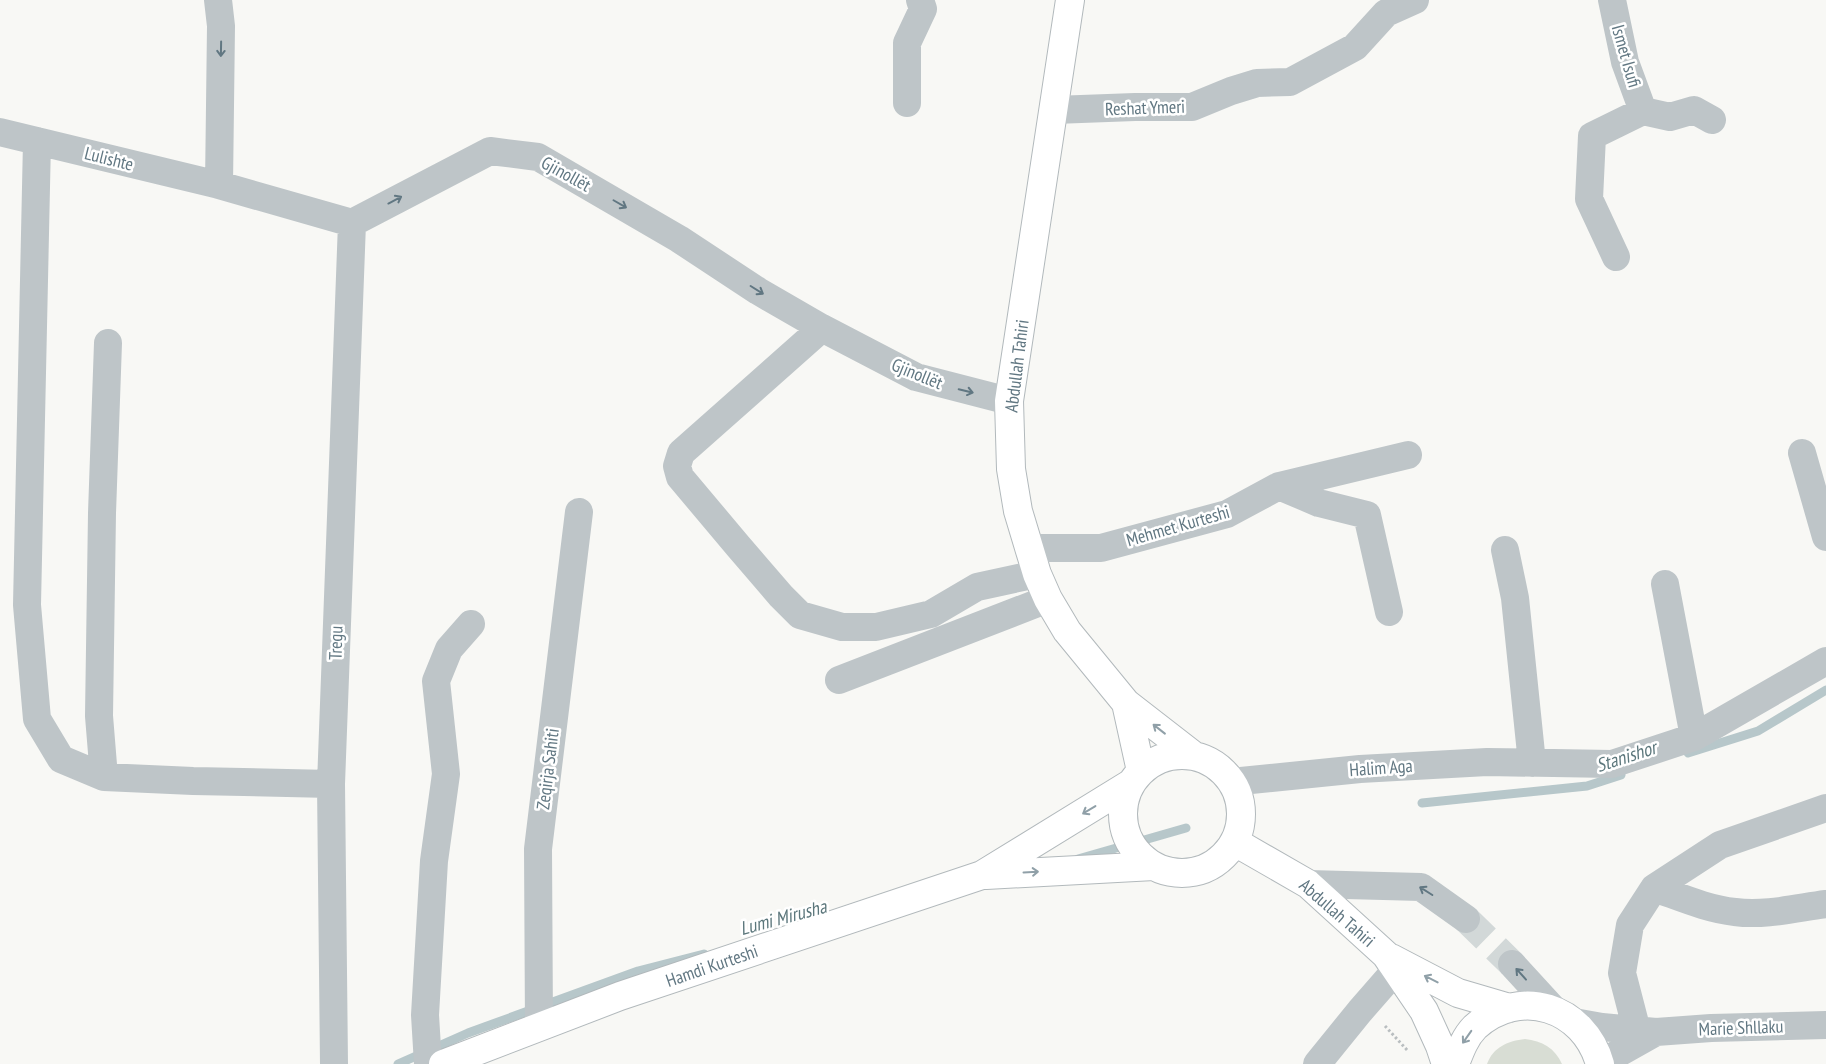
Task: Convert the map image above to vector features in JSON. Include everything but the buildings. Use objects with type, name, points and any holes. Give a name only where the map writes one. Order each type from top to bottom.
[{"type":"main road","name":"Abdullah Tahiri","points":[[1070,0],[1009,401],[1011,469],[1018,511],[1033,561],[1048,599],[1067,631],[1126,703],[1193,755]]},
{"type":"main road","name":"Abdullah Tahiri","points":[[1126,703],[1136,778]]},
{"type":"main road","points":[[1174,755],[1193,755],[1210,762],[1225,773],[1236,788],[1241,825],[1236,842],[1223,857],[1190,873],[1170,872],[1154,866],[1139,856],[1129,840],[1123,821],[1124,803],[1136,778],[1157,759],[1174,755]]},
{"type":"main road","name":"Hamdi Kurteshi","points":[[443,1064],[620,996],[982,875],[1136,778]]},
{"type":"main road","name":"Abdullah Tahiri","points":[[1236,842],[1308,884],[1394,963],[1424,1011],[1446,1064]]},
{"type":"main road","name":"Hamdi Kurteshi","points":[[982,875],[1154,866]]},
{"type":"main road","name":"Abdullah Tahiri","points":[[1394,963],[1458,993],[1509,1008]]},
{"type":"main road","points":[[1455,1064],[1462,1045],[1474,1028],[1490,1016],[1509,1008],[1532,1005],[1564,1016],[1587,1036],[1600,1064]]},
{"type":"street","points":[[218,0],[221,26],[218,185],[352,223]]},
{"type":"street","points":[[907,103],[907,43],[923,8],[920,0]]},
{"type":"street","name":"Reshat Ymeri","points":[[1054,110],[1087,110],[1135,106],[1192,107],[1231,91],[1257,83],[1290,82],[1356,47],[1386,13],[1415,0]]},
{"type":"street","name":"Ismet Isufi","points":[[1612,0],[1625,62],[1643,111]]},
{"type":"street","name":"Ismet Isufi","points":[[1616,257],[1589,199],[1592,136],[1643,111],[1670,117],[1694,110],[1712,120]]},
{"type":"street","name":"Lulishte","points":[[0,132],[218,185]]},
{"type":"street","points":[[37,141],[27,605],[38,719],[61,759],[104,777],[330,784]]},
{"type":"street","name":"Gjinollët","points":[[352,223],[490,150],[538,157],[679,239],[758,291],[822,328],[916,377],[936,384],[1009,401]]},
{"type":"street","name":"Tregu","points":[[334,1064],[330,784],[352,223]]},
{"type":"street","name":"Mehmet Kurteshi","points":[[822,328],[681,454],[677,466],[680,476],[781,596],[800,615],[842,627],[876,627],[931,614],[977,587],[1033,561],[1101,548],[1228,514],[1278,486],[1408,455]]},
{"type":"street","points":[[104,777],[99,716],[102,512],[108,343]]},
{"type":"street","points":[[1802,453],[1826,537]]},
{"type":"street","points":[[1278,486],[1319,503],[1367,515],[1389,612]]},
{"type":"street","name":"Zeqirja Sahiti","points":[[538,1027],[538,849],[579,512]]},
{"type":"street","points":[[1505,550],[1515,598],[1532,763]]},
{"type":"street","points":[[1664,584],[1694,737]]},
{"type":"street","points":[[839,680],[1048,599]]},
{"type":"street","points":[[428,1064],[425,1015],[434,861],[446,774],[436,681],[449,649],[472,624]]},
{"type":"street","name":"Halim Aga","points":[[1231,782],[1389,768],[1487,762],[1612,764],[1694,737],[1826,662]]},
{"type":"street","points":[[1647,1031],[1622,973],[1630,925],[1654,888],[1720,845],[1826,808]]},
{"type":"street","points":[[1308,884],[1421,886],[1466,919]]},
{"type":"street","points":[[1654,888],[1693,902],[1734,912],[1764,913],[1826,904]]},
{"type":"street","points":[[1317,1064],[1366,1005],[1394,963]]},
{"type":"street","points":[[1512,964],[1564,1016]]},
{"type":"street","name":"Marie Shllaku","points":[[1564,1016],[1602,1027],[1647,1031],[1826,1025]]},
{"type":"street","name":"Marie Shllaku","points":[[1607,1064],[1647,1031]]},
{"type":"path","points":[[1366,1005],[1410,1054]]},
{"type":"shaded area","points":[[1525,1039],[1547,1046],[1556,1054],[1562,1064],[1487,1064],[1497,1049],[1513,1041]]},
{"type":"waterway","name":"Stanishor","points":[[1688,753],[1758,731],[1826,690]]},
{"type":"waterway","name":"Stanishor","points":[[1422,803],[1587,786],[1621,775]]},
{"type":"waterway","name":"Lumi Mirusha","points":[[1078,859],[1186,828]]},
{"type":"waterway","name":"Lumi Mirusha","points":[[398,1064],[468,1033],[638,971],[704,954]]},
{"type":"tunnel","points":[[1466,919],[1512,964]]}]
